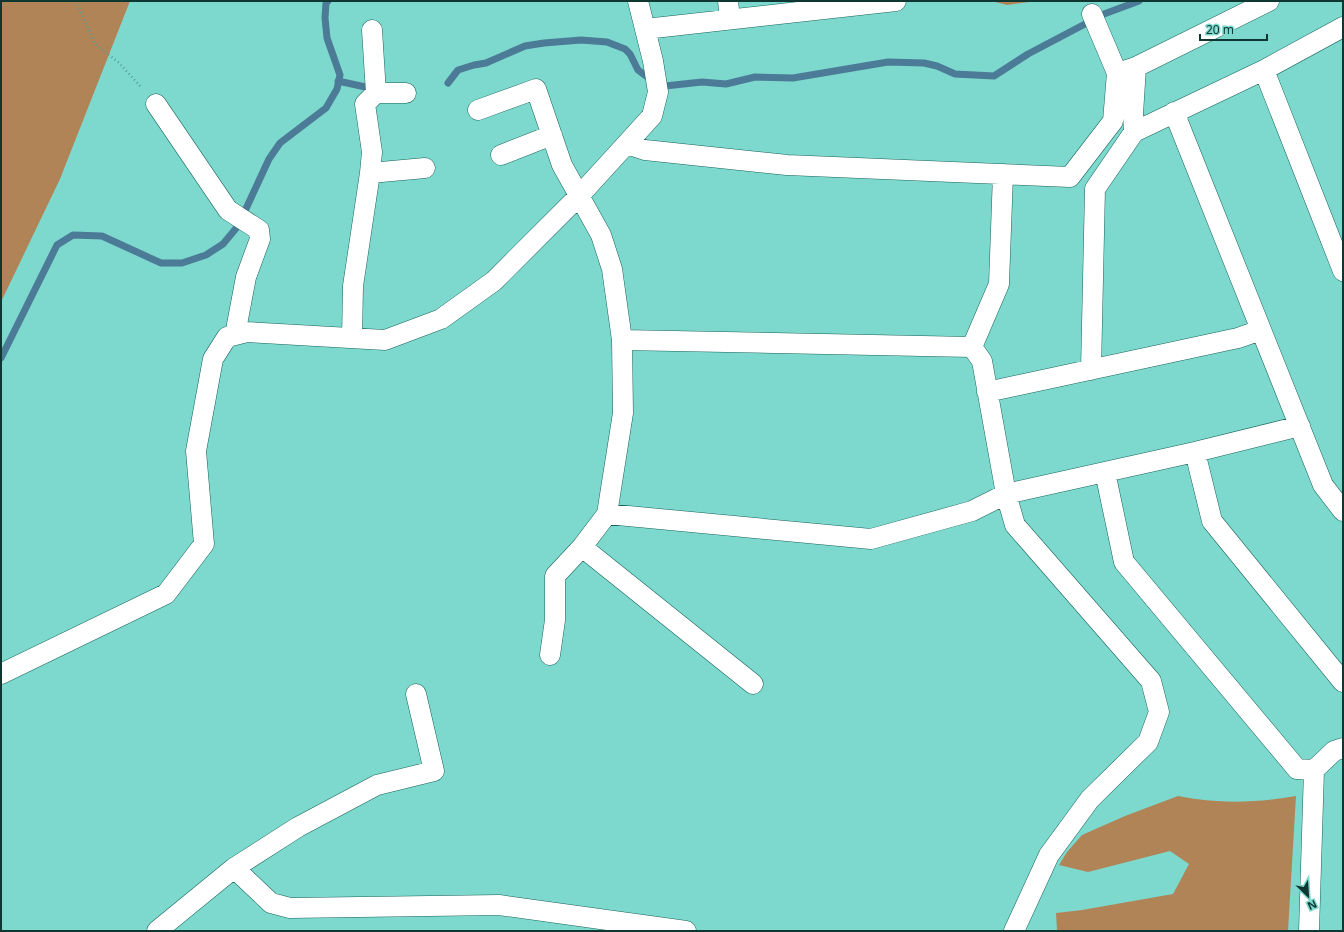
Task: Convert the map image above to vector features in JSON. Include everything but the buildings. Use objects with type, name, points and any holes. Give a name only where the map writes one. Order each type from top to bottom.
[{"type":"street","points":[[1,674],[166,594],[204,544],[196,451],[213,359],[227,338],[247,332],[385,340],[441,319],[494,281],[579,196],[652,116],[658,92],[653,61],[638,1]]},
{"type":"street","points":[[645,29],[729,10],[896,1]]},
{"type":"street","points":[[1117,73],[1136,67],[1269,1]]},
{"type":"street","points":[[627,144],[645,150],[787,165],[1070,177],[1113,121],[1117,73],[1094,19]]},
{"type":"street","points":[[1091,370],[1095,189],[1134,132],[1264,70],[1343,27]]},
{"type":"street","points":[[372,30],[376,93]]},
{"type":"street","points":[[1134,132],[1133,114],[1136,67]]},
{"type":"street","points":[[1264,70],[1343,271]]},
{"type":"street","points":[[478,110],[536,88],[562,165],[601,235],[612,268],[622,340],[623,413],[607,514],[582,547],[555,576],[555,620],[550,655]]},
{"type":"street","points":[[352,338],[353,286],[372,152],[365,104],[376,93],[406,93]]},
{"type":"street","points":[[156,104],[228,210],[259,230],[260,239],[246,277],[235,335]]},
{"type":"street","points":[[1174,112],[1323,485],[1343,511]]},
{"type":"street","points":[[501,155],[552,136]]},
{"type":"street","points":[[370,173],[425,168]]},
{"type":"street","points":[[972,347],[999,284],[1003,174]]},
{"type":"street","points":[[987,392],[1238,338],[1261,330]]},
{"type":"street","points":[[622,340],[972,347]]},
{"type":"street","points":[[972,347],[982,361],[1006,494],[1015,525],[1151,681],[1158,712],[1148,742],[1090,799],[1049,855],[1014,931]]},
{"type":"street","points":[[607,514],[871,539],[972,511],[1006,494],[1195,452],[1300,426]]},
{"type":"street","points":[[1195,452],[1212,521],[1343,682]]},
{"type":"street","points":[[1105,472],[1124,562],[1297,769],[1314,770]]},
{"type":"street","points":[[582,547],[753,684]]},
{"type":"street","points":[[156,931],[234,868],[298,827],[377,785],[434,771],[416,694]]},
{"type":"street","points":[[1309,931],[1314,770],[1334,751],[1343,748]]},
{"type":"street","points":[[234,868],[271,903],[290,908],[500,904],[686,931]]},
{"type":"path","points":[[76,1],[95,44],[118,62],[156,104]]},
{"type":"shaded area","points":[[1,1],[130,1],[60,179],[1,302]]},
{"type":"shaded area","points":[[991,1],[1037,1],[1007,5]]},
{"type":"shaded area","points":[[1178,796],[1193,799],[1237,802],[1296,796],[1288,931],[1057,931],[1056,913],[1082,910],[1173,894],[1189,864],[1170,851],[1088,872],[1059,865],[1067,852],[1082,835],[1125,816]]},
{"type":"waterway","points":[[244,213],[269,159],[280,143],[326,108],[337,89],[340,75],[327,38],[325,18],[326,3],[328,1]]},
{"type":"waterway","points":[[665,86],[702,82],[726,84],[755,77],[793,78],[888,62],[924,63],[937,66],[955,74],[994,76],[1028,54],[1104,14],[1139,1]]},
{"type":"waterway","points":[[448,83],[458,70],[486,63],[525,46],[581,40],[607,42],[625,49],[630,54],[638,70],[646,76]]},
{"type":"waterway","points":[[338,81],[370,88]]},
{"type":"waterway","points":[[1,358],[57,245],[73,235],[102,236],[161,263],[182,263],[206,255],[223,244],[238,226]]}]
